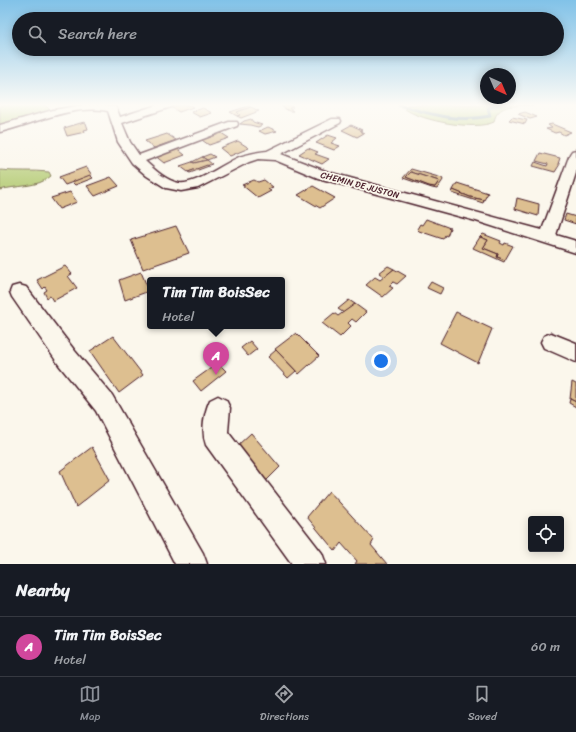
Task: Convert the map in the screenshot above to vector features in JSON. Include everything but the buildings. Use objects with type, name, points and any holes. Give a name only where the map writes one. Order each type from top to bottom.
[{"type":"street","points":[[121,131],[126,144],[136,160],[172,186],[183,188],[193,186],[247,159],[258,155],[269,154],[315,131]]},
{"type":"street","points":[[136,160],[213,131]]},
{"type":"street","name":"CHEMIN DE JUSTON","points":[[269,154],[280,157],[321,175],[398,194],[548,236],[576,247]]},
{"type":"street","points":[[548,236],[576,154]]},
{"type":"street","points":[[19,292],[67,358],[104,403],[192,564]]},
{"type":"street","points":[[551,342],[576,353]]},
{"type":"street","points":[[218,408],[215,436],[310,564]]},
{"type":"green space","points":[[0,170],[49,172],[51,176],[40,183],[0,190]]},
{"type":"place","name":"Tim Tim BoisSec","points":[[216,375]]}]
